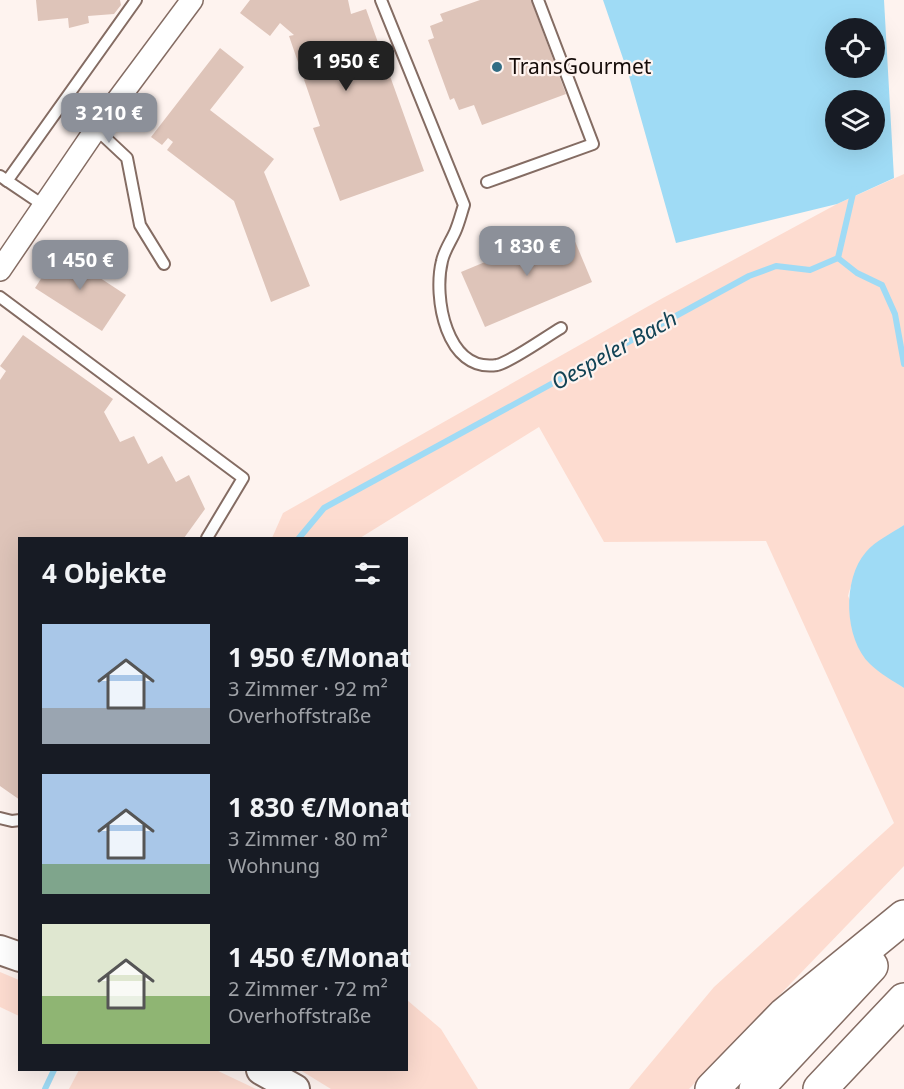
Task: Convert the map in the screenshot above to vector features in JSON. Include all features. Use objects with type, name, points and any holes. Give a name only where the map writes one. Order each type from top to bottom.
[{"type":"highway","points":[[712,1089],[778,1020],[904,917]]},
{"type":"highway","points":[[756,1089],[904,932]]},
{"type":"highway","points":[[826,1084],[904,1000]]},
{"type":"street","points":[[0,270],[96,129],[192,0]]},
{"type":"street","points":[[0,950],[18,956]]},
{"type":"street","points":[[263,1071],[295,1089]]},
{"type":"lane","points":[[43,205],[4,179],[136,0]]},
{"type":"lane","points":[[381,0],[464,205],[455,232],[442,259],[437,291],[446,327],[461,353],[481,365],[500,364],[561,328]]},
{"type":"lane","points":[[487,182],[593,144],[538,0]]},
{"type":"lane","points":[[96,129],[127,158],[140,225],[164,264]]},
{"type":"lane","points":[[0,297],[243,478],[208,537]]},
{"type":"lane","points":[[0,818],[18,820]]},
{"type":"shaded area","points":[[904,174],[904,525],[867,553],[857,569],[848,596],[885,675],[904,688],[904,866],[689,1089],[629,1089],[714,987],[894,823],[766,541],[604,542],[539,427],[362,537],[272,537],[283,513],[661,299],[837,204]]},
{"type":"shaded area","points":[[0,972],[18,980],[18,1016],[0,1007]]},
{"type":"shaded area","points":[[408,1001],[441,1029],[478,1089],[331,1089],[302,1071],[408,1071]]},
{"type":"shaded area","points":[[78,1071],[218,1071],[256,1089],[69,1089]]},
{"type":"water","points":[[603,0],[884,0],[894,178],[837,204],[676,243],[629,76]]},
{"type":"water","points":[[904,525],[904,688],[870,664],[861,653],[855,640],[849,609],[853,577],[858,564],[874,544]]},
{"type":"building","points":[[36,0],[120,0],[121,5],[114,14],[88,16],[89,23],[69,28],[68,18],[38,21]]},
{"type":"building","points":[[250,0],[348,0],[351,14],[366,9],[424,171],[340,201],[313,128],[320,126],[289,36],[294,35],[280,23],[270,36],[240,13]]},
{"type":"building","name":"TransGourmet","points":[[480,0],[531,0],[566,94],[482,125],[474,105],[459,110],[454,98],[450,100],[428,40],[434,38],[430,26],[443,21],[440,14]]},
{"type":"building","points":[[220,48],[244,67],[210,110],[274,159],[264,172],[310,286],[271,302],[234,201],[167,150],[173,142],[168,138],[162,145],[151,137]]},
{"type":"building","points":[[569,227],[592,282],[485,327],[461,272]]},
{"type":"building","points":[[59,251],[126,295],[102,331],[35,288]]},
{"type":"building","points":[[23,335],[113,399],[104,412],[120,442],[134,436],[148,464],[162,456],[176,482],[189,475],[205,509],[185,537],[18,537],[18,799],[0,786],[0,380],[6,371],[0,366]]},
{"type":"waterway","name":"Oespeler Bach","points":[[838,258],[854,189]]},
{"type":"waterway","points":[[838,258],[857,273],[882,285],[895,314],[904,364]]},
{"type":"waterway","name":"Oespeler Bach","points":[[300,537],[324,508],[749,276],[776,266],[810,270],[838,258]]},
{"type":"waterway","name":"Oespeler Bach","points":[[45,1089],[54,1071]]},
{"type":"place","name":"TransGourmet","points":[[497,67]]}]
